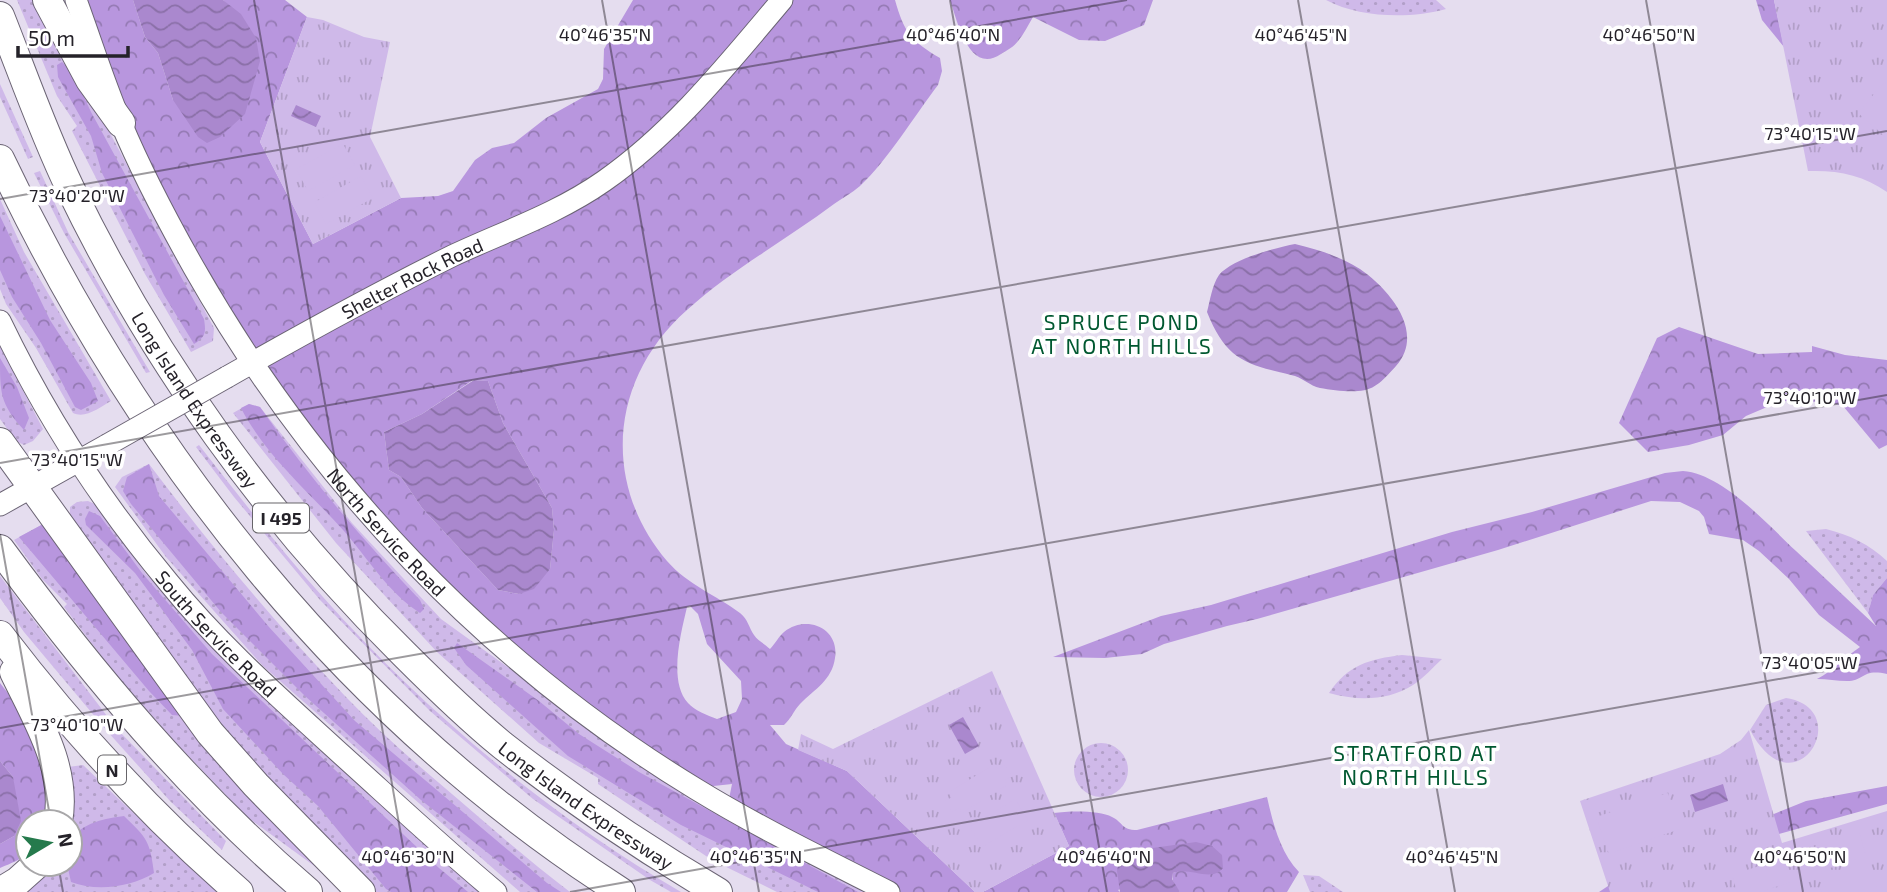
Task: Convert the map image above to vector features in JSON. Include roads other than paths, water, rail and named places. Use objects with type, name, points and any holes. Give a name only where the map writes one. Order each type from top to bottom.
[{"type":"highway","points":[[47,0],[90,80],[121,123]]},
{"type":"highway","name":"Long Island Expressway","points":[[0,16],[47,140],[70,190],[114,272],[148,331],[208,422],[308,552],[381,632],[460,708],[501,743],[631,839],[718,892]]},
{"type":"highway","name":"I 495","points":[[0,159],[44,249],[126,390],[181,470],[255,566],[326,647],[404,724],[487,795],[573,860],[621,892]]},
{"type":"highway","points":[[0,442],[16,496],[210,733],[256,785],[361,892]]},
{"type":"highway","points":[[0,549],[91,669],[162,752],[238,830],[308,892]]},
{"type":"highway","name":"N","points":[[0,635],[58,709],[130,790],[239,892]]},
{"type":"highway","points":[[0,644],[49,747],[59,787],[58,808]]},
{"type":"highway","points":[[573,860],[612,892]]},
{"type":"highway","points":[[0,892],[21,878]]},
{"type":"main road","name":"North Service Road","points":[[76,0],[121,123],[174,232],[251,363],[349,493],[386,534],[434,584],[518,660],[609,730],[695,788],[769,831],[889,892]]},
{"type":"main road","name":"Shelter Rock Road","points":[[16,496],[411,276],[560,208],[604,181],[641,153],[678,119],[782,0]]},
{"type":"main road","name":"South Service Road","points":[[0,321],[78,461],[136,542],[206,625],[302,719],[496,892]]},
{"type":"water","points":[[133,0],[223,0],[241,14],[256,38],[260,61],[245,114],[220,137],[207,143],[198,137],[173,100],[158,53],[145,37]]},
{"type":"water","points":[[296,105],[321,116],[316,127],[291,116]]},
{"type":"water","points":[[1295,244],[1329,254],[1360,269],[1382,288],[1400,312],[1407,339],[1404,353],[1396,366],[1375,386],[1354,391],[1324,389],[1295,376],[1249,363],[1230,350],[1214,328],[1207,312],[1219,275],[1243,259]]},
{"type":"water","points":[[474,380],[488,381],[503,423],[552,508],[554,530],[550,569],[534,589],[519,594],[498,590],[422,508],[401,477],[389,470],[384,432],[422,414]]},
{"type":"water","points":[[963,717],[979,746],[965,754],[949,725]]},
{"type":"water","points":[[0,761],[13,777],[19,808],[14,808],[14,836],[0,844]]},
{"type":"water","points":[[1723,784],[1728,801],[1695,812],[1690,795]]},
{"type":"water","points":[[1196,842],[1212,846],[1222,855],[1223,868],[1212,874],[1186,871],[1173,873],[1172,879],[1180,892],[1120,892],[1117,871],[1119,861],[1145,849]]},
{"type":"district","name":"SPRUCE POND AT NORTH HILLS","points":[[1122,333]]},
{"type":"district","name":"STRATFORD AT NORTH HILLS","points":[[1416,764]]}]
